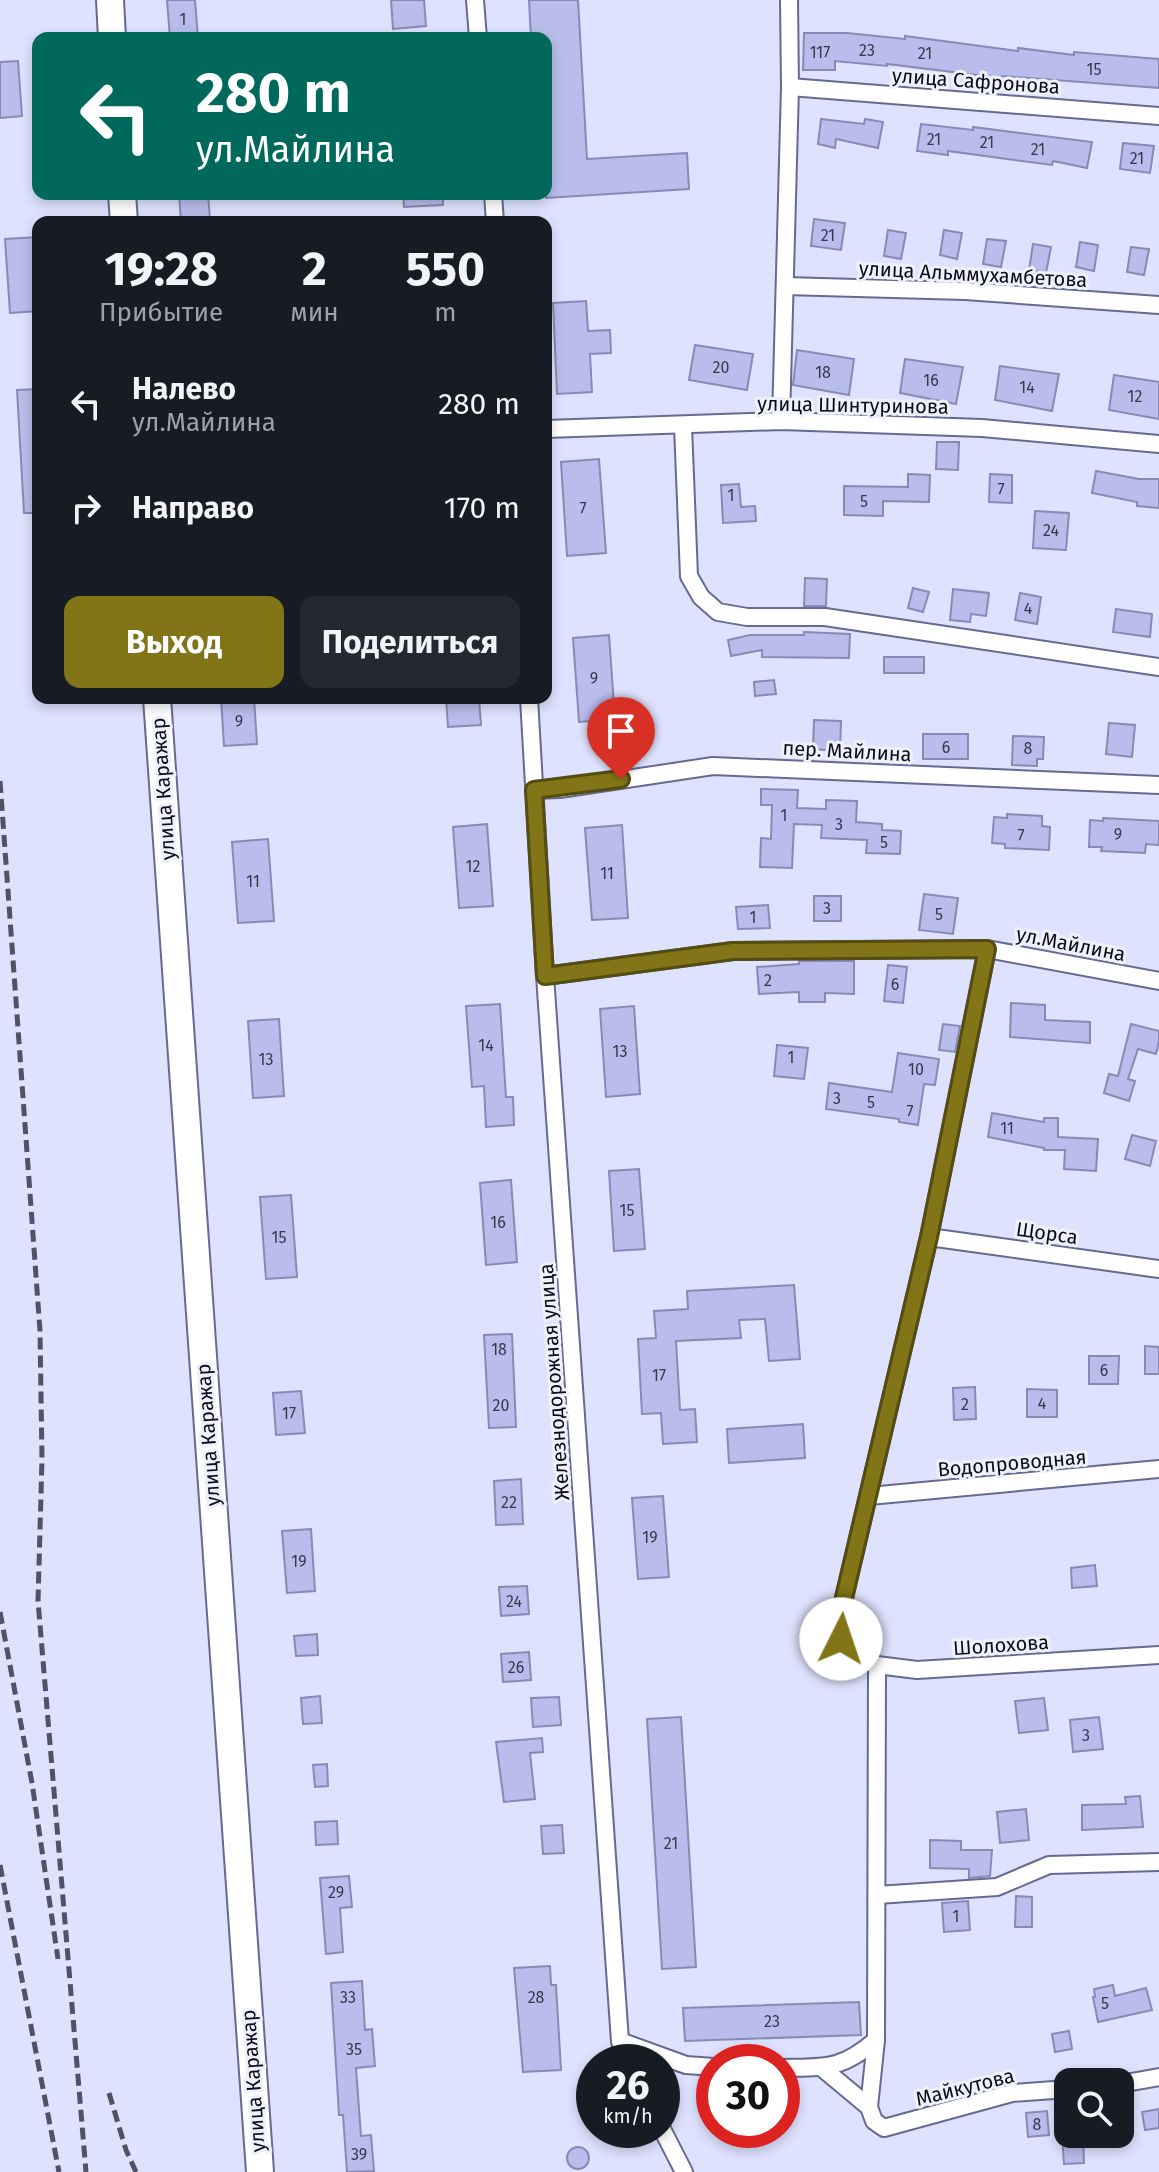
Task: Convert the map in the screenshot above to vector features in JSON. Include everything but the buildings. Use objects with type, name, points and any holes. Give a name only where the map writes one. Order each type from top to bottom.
[{"type":"main road","points":[[110,0],[112,32]]},
{"type":"main road","name":"улица Каражар","points":[[157,704],[260,2172]]},
{"type":"street","points":[[475,0],[478,32]]},
{"type":"street","points":[[781,421],[790,87],[789,0]]},
{"type":"street","name":"улица Сафронова","points":[[790,87],[1159,116]]},
{"type":"street","name":"улица Альммухамбетова","points":[[785,286],[965,291],[1159,305]]},
{"type":"street","name":"улица Шинтуринова","points":[[552,429],[781,421],[982,428],[1159,444]]},
{"type":"street","points":[[683,426],[689,576],[701,597],[718,612],[747,617],[825,617],[1159,667]]},
{"type":"street","name":"Железнодорожная улица","points":[[529,704],[545,976],[621,2044]]},
{"type":"street","name":"пер. Майлина","points":[[534,790],[713,766],[1159,785]]},
{"type":"street","points":[[869,1496],[929,1237],[987,949]]},
{"type":"street","name":"ул.Майлина","points":[[545,976],[733,951],[987,949],[1159,981]]},
{"type":"street","name":"Щорса","points":[[929,1237],[1159,1269]]},
{"type":"street","name":"Водопроводная","points":[[869,1496],[1159,1469]]},
{"type":"street","name":"Шолохова","points":[[869,1496],[839,1619],[841,1639],[848,1651],[877,1665],[917,1670],[1159,1655]]},
{"type":"street","points":[[872,2114],[876,2040],[877,1665]]},
{"type":"street","points":[[877,1895],[997,1887],[1049,1865],[1159,1862]]},
{"type":"street","points":[[800,2068],[841,2064],[856,2057],[876,2040]]},
{"type":"street","points":[[620,2041],[686,2065],[696,2066]]},
{"type":"street","points":[[821,2067],[872,2114]]},
{"type":"street","points":[[1134,2081],[1159,2077]]},
{"type":"street","name":"Майкутова","points":[[872,2114],[884,2128],[1012,2093],[1054,2090]]},
{"type":"street","points":[[672,2148],[684,2172]]},
{"type":"railway","points":[[0,781],[40,1331],[42,1459],[38,1601],[86,2172]]},
{"type":"railway","points":[[0,1612],[32,1783],[58,1959]]},
{"type":"railway","points":[[0,1865],[59,2172]]},
{"type":"railway","points":[[109,2093],[136,2172]]},
{"type":"route","points":[[621,779],[534,790],[545,976],[733,951],[987,949],[929,1237],[839,1619],[841,1639]]}]
